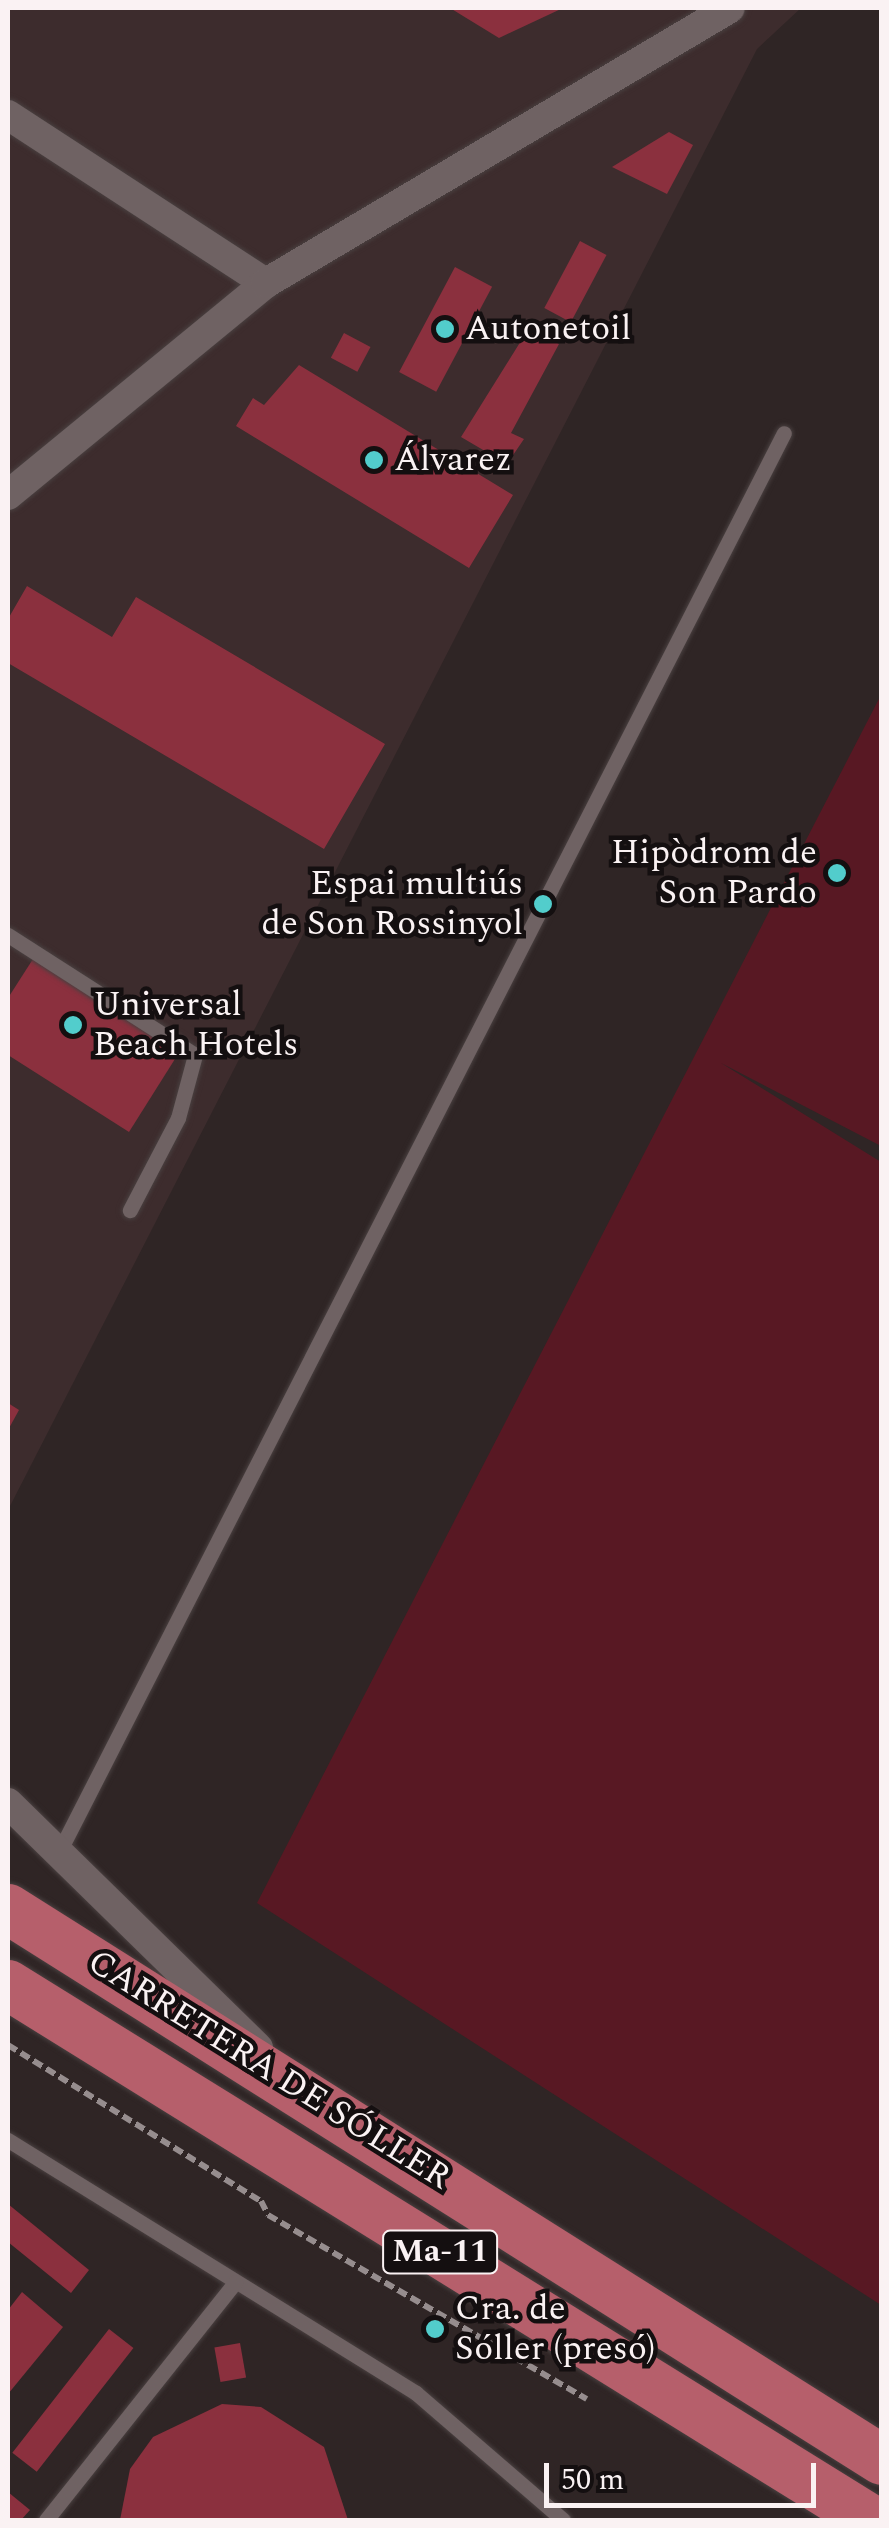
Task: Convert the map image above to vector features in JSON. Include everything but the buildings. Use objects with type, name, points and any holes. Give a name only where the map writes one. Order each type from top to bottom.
[{"type":"main road","name":"CARRETERA DE SÓLLER","points":[[8,1909],[677,2323],[752,2383],[882,2460]]},
{"type":"main road","name":"CARRETERA DE SÓLLER","points":[[8,1985],[871,2520]]},
{"type":"main road","points":[[677,2323],[882,2426]]},
{"type":"street","points":[[8,496],[266,283],[730,8]]},
{"type":"street","points":[[8,115],[266,283]]},
{"type":"street","points":[[8,1803],[60,1850],[290,2084]]},
{"type":"lane","points":[[60,1850],[784,433]]},
{"type":"lane","points":[[8,935],[195,1055],[178,1118],[130,1210]]},
{"type":"lane","points":[[8,2140],[416,2393],[563,2520]]},
{"type":"lane","points":[[46,2520],[235,2282]]},
{"type":"path","points":[[8,2045],[261,2201],[283,2224],[607,2411]]},
{"type":"shaded area","points":[[8,8],[801,8],[757,49],[8,1510]]},
{"type":"shaded area","points":[[881,695],[881,1146],[721,1063],[881,1162],[881,2305],[257,1903]]},
{"type":"place","name":"Autonetoil","points":[[445,329]]},
{"type":"place","name":"Álvarez","points":[[374,460]]},
{"type":"place","name":"Hipòdrom de Son Pardo","points":[[837,873]]},
{"type":"place","name":"Espai multiús de Son Rossinyol","points":[[543,904]]},
{"type":"place","name":"Universal Beach Hotels","points":[[73,1025]]},
{"type":"place","name":"Cra. de Sóller (presó)","points":[[435,2329]]}]
